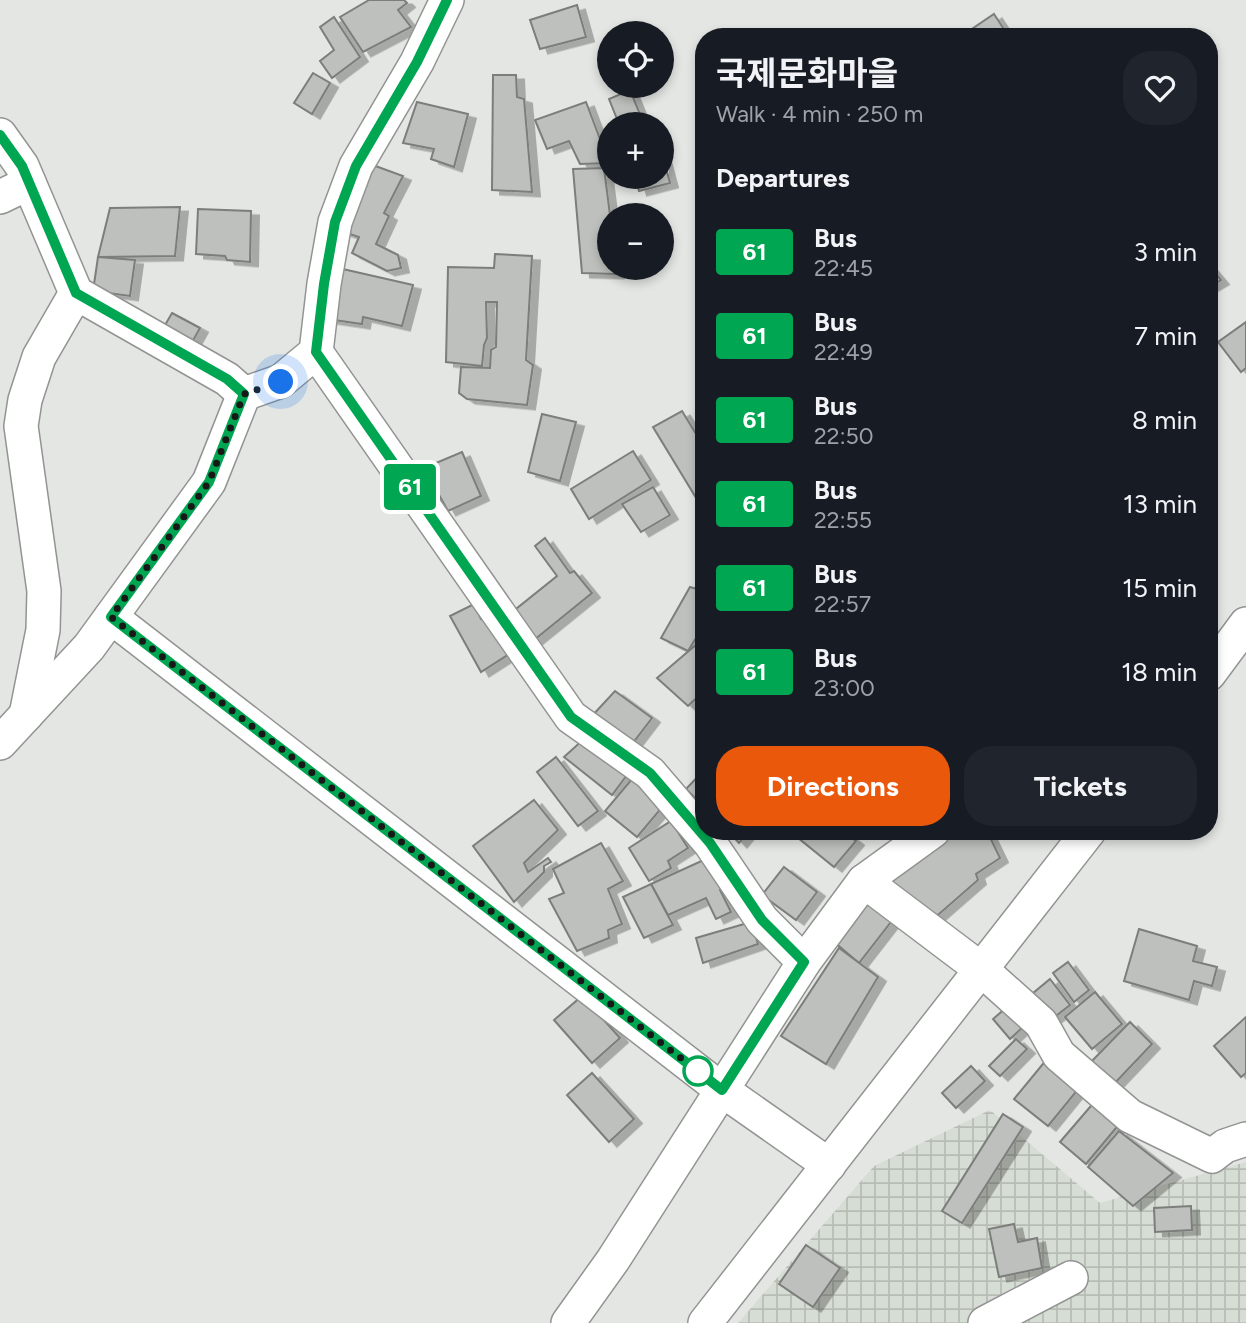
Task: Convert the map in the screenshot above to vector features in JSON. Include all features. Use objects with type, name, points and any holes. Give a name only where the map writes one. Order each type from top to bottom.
[{"type":"street","points":[[447,0],[417,62],[356,166],[335,222],[316,352],[571,717],[650,773],[695,826]]},
{"type":"street","points":[[0,135],[22,166],[15,190],[76,293],[227,379],[244,394]]},
{"type":"street","points":[[26,715],[43,629],[44,591],[21,426],[25,400],[39,357],[76,293]]},
{"type":"street","points":[[244,394],[281,382],[316,352]]},
{"type":"street","points":[[0,743],[89,647],[209,482],[244,394]]},
{"type":"street","points":[[111,617],[722,1090],[829,1165]]},
{"type":"street","points":[[1218,662],[1246,624]]},
{"type":"street","points":[[707,840],[762,920],[804,962]]},
{"type":"street","points":[[568,1323],[612,1260],[804,962],[864,881],[921,840]]},
{"type":"street","points":[[705,1323],[1081,840]]},
{"type":"street","points":[[864,881],[982,970],[1041,1023],[1059,1055],[1130,1116],[1212,1157],[1225,1146],[1246,1139]]},
{"type":"street","points":[[985,1323],[1071,1278]]},
{"type":"shaded area","points":[[990,1110],[1100,1203],[1246,1162],[1246,1323],[738,1323],[874,1166]]},
{"type":"building","points":[[369,0],[404,0],[407,3],[398,10],[411,27],[363,52],[340,17]]},
{"type":"building","points":[[577,5],[586,37],[540,49],[530,20]]},
{"type":"building","points":[[994,14],[1003,28],[973,28]]},
{"type":"building","points":[[334,17],[360,57],[332,78],[320,61],[334,50],[320,27]]},
{"type":"building","points":[[313,73],[330,83],[312,114],[294,103]]},
{"type":"building","points":[[493,75],[516,75],[517,97],[524,99],[532,192],[492,190]]},
{"type":"building","points":[[633,98],[639,112],[614,112],[609,99]]},
{"type":"building","points":[[417,102],[468,114],[454,167],[431,159],[434,149],[403,143]]},
{"type":"building","points":[[586,102],[597,131],[597,163],[580,164],[569,141],[547,149],[535,120]]},
{"type":"building","points":[[370,164],[403,176],[384,213],[389,216],[376,244],[398,255],[401,268],[387,271],[352,253],[359,237],[341,231]]},
{"type":"building","points":[[597,168],[597,189],[607,189],[608,203],[597,203],[597,273],[582,273],[573,169]]},
{"type":"building","points":[[180,207],[175,256],[98,257],[110,208]]},
{"type":"building","points":[[198,209],[251,211],[250,262],[227,260],[225,256],[196,254]]},
{"type":"building","points":[[495,254],[532,256],[526,360],[533,365],[527,405],[467,399],[459,393],[461,367],[490,368],[491,350],[496,347],[497,302],[486,302],[487,338],[482,366],[446,362],[448,267],[494,268]]},
{"type":"building","points":[[98,257],[135,260],[130,296],[93,291]]},
{"type":"building","points":[[334,267],[413,285],[402,326],[363,317],[362,324],[327,319]]},
{"type":"building","points":[[172,313],[200,328],[190,346],[161,332]]},
{"type":"building","points":[[1246,322],[1246,368],[1241,372],[1218,342]]},
{"type":"building","points":[[682,411],[695,432],[695,496],[653,427]]},
{"type":"building","points":[[542,414],[576,422],[560,481],[528,472]]},
{"type":"building","points":[[633,451],[651,480],[589,519],[571,489]]},
{"type":"building","points":[[462,452],[481,496],[448,511],[424,468]]},
{"type":"building","points":[[653,487],[670,515],[641,532],[622,504]]},
{"type":"building","points":[[545,538],[570,573],[574,571],[592,593],[534,640],[511,613],[557,576],[535,546]]},
{"type":"building","points":[[690,587],[695,588],[695,640],[688,651],[661,638]]},
{"type":"building","points":[[474,604],[481,619],[492,615],[514,651],[481,672],[450,616]]},
{"type":"building","points":[[695,646],[695,699],[688,706],[657,678]]},
{"type":"building","points":[[615,691],[652,718],[629,748],[591,717]]},
{"type":"building","points":[[585,738],[627,775],[612,795],[564,757]]},
{"type":"building","points":[[556,757],[598,811],[578,826],[537,772]]},
{"type":"building","points":[[632,779],[664,805],[637,837],[605,811]]},
{"type":"building","points":[[695,780],[695,798],[686,789]]},
{"type":"building","points":[[534,800],[558,830],[524,863],[528,872],[548,858],[551,862],[544,866],[544,872],[514,902],[473,846]]},
{"type":"building","points":[[671,821],[688,848],[668,861],[671,868],[649,881],[629,848]]},
{"type":"building","points":[[801,840],[856,841],[834,867]]},
{"type":"building","points":[[947,840],[991,840],[1000,858],[976,874],[978,880],[931,921],[886,884]]},
{"type":"building","points":[[601,843],[623,881],[608,889],[622,924],[608,930],[609,938],[577,951],[549,899],[564,893],[553,869]]},
{"type":"building","points":[[708,858],[727,884],[720,890],[731,912],[716,919],[706,898],[668,915],[651,884]]},
{"type":"building","points":[[784,867],[817,892],[796,920],[762,895]]},
{"type":"building","points":[[651,884],[673,925],[644,938],[623,897]]},
{"type":"building","points":[[867,897],[894,918],[859,963],[833,941]]},
{"type":"building","points":[[751,922],[758,944],[703,963],[696,938]]},
{"type":"building","points":[[1139,929],[1197,946],[1193,961],[1217,967],[1212,986],[1194,981],[1189,1000],[1124,981]]},
{"type":"building","points":[[839,948],[878,977],[826,1064],[781,1036]]},
{"type":"building","points":[[1068,962],[1089,990],[1074,1002],[1053,973]]},
{"type":"building","points":[[1050,979],[1070,1005],[1052,1019],[1032,994]]},
{"type":"building","points":[[1095,992],[1122,1024],[1092,1049],[1065,1017]]},
{"type":"building","points":[[582,996],[620,1038],[592,1063],[554,1020]]},
{"type":"building","points":[[1007,1007],[1024,1026],[1010,1039],[993,1019]]},
{"type":"building","points":[[1246,1017],[1246,1073],[1241,1077],[1214,1046]]},
{"type":"building","points":[[1130,1022],[1152,1044],[1112,1086],[1089,1064]]},
{"type":"building","points":[[1016,1039],[1027,1049],[1000,1076],[989,1066]]},
{"type":"building","points":[[1047,1059],[1080,1087],[1048,1126],[1014,1099]]},
{"type":"building","points":[[971,1066],[985,1081],[956,1108],[942,1093]]},
{"type":"building","points":[[592,1073],[634,1119],[609,1142],[567,1095]]},
{"type":"building","points":[[1096,1100],[1121,1122],[1086,1164],[1060,1142]]},
{"type":"building","points":[[1003,1114],[1023,1127],[962,1223],[942,1211]]},
{"type":"building","points":[[1119,1131],[1173,1173],[1133,1206],[1088,1167]]},
{"type":"building","points":[[1191,1206],[1192,1230],[1155,1232],[1154,1208]]},
{"type":"building","points":[[1014,1224],[1018,1242],[1037,1238],[1042,1268],[999,1277],[989,1229]]},
{"type":"building","points":[[806,1245],[840,1268],[813,1307],[779,1284]]},
{"type":"bus line","name":"61","points":[[447,0],[417,62],[356,166],[335,222],[316,352],[571,717],[650,773],[695,826]]},
{"type":"bus line","name":"61","points":[[0,135],[22,166],[76,293],[227,379],[244,394],[209,482],[111,617],[722,1090],[804,962],[762,920],[707,840]]},
{"type":"route","points":[[281,382],[244,394],[209,482],[111,617],[700,1073],[698,1071]]}]
